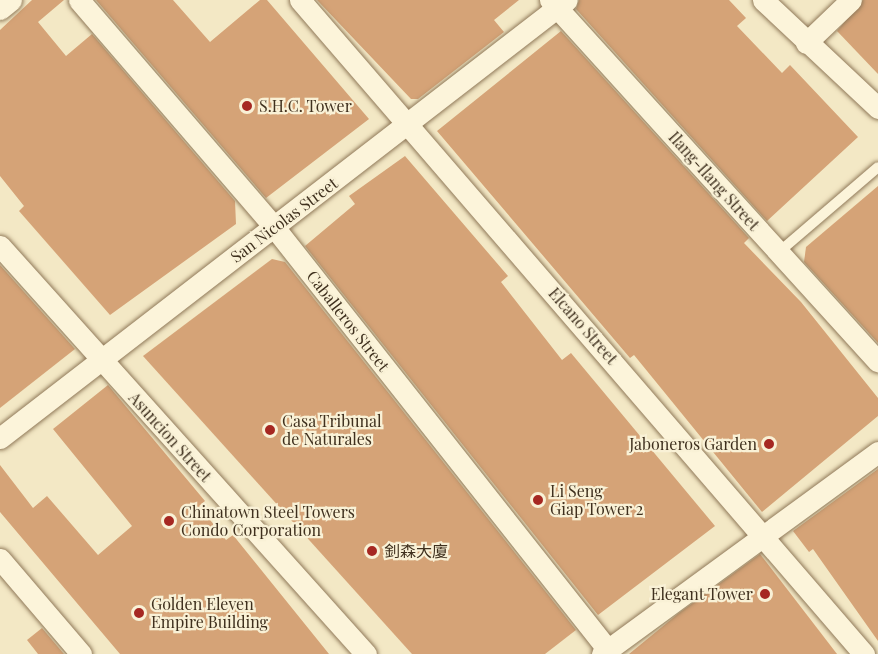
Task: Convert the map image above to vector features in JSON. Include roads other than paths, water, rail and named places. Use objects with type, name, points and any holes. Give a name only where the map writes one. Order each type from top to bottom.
[{"type":"street","points":[[0,9],[11,0]]},
{"type":"street","name":"Caballeros Street","points":[[79,0],[274,227],[605,652]]},
{"type":"street","name":"Elcano Street","points":[[300,0],[411,124],[864,654]]},
{"type":"street","points":[[763,0],[806,43],[878,108]]},
{"type":"street","points":[[806,43],[851,0]]},
{"type":"street","name":"San Nicolas Street","points":[[0,438],[411,124],[558,3]]},
{"type":"street","name":"Ilang-Ilang Street","points":[[558,3],[878,362]]},
{"type":"street","name":"Asuncion Street","points":[[0,246],[366,654]]},
{"type":"street","points":[[605,652],[878,452]]},
{"type":"street","points":[[0,559],[81,654]]},
{"type":"lane","points":[[779,252],[878,167]]},
{"type":"place","name":"S.H.C. Tower","points":[[247,106]]},
{"type":"place","name":"Casa Tribunal de Naturales","points":[[270,430]]},
{"type":"place","name":"Jaboneros Garden","points":[[769,444]]},
{"type":"place","name":"Li Seng Giap Tower 2","points":[[538,500]]},
{"type":"place","name":"Chinatown Steel Towers Condo Corporation","points":[[169,521]]},
{"type":"place","name":"釗森大廈","points":[[372,551]]},
{"type":"place","name":"Elegant Tower","points":[[765,594]]},
{"type":"place","name":"Golden Eleven Empire Building","points":[[139,613]]}]
